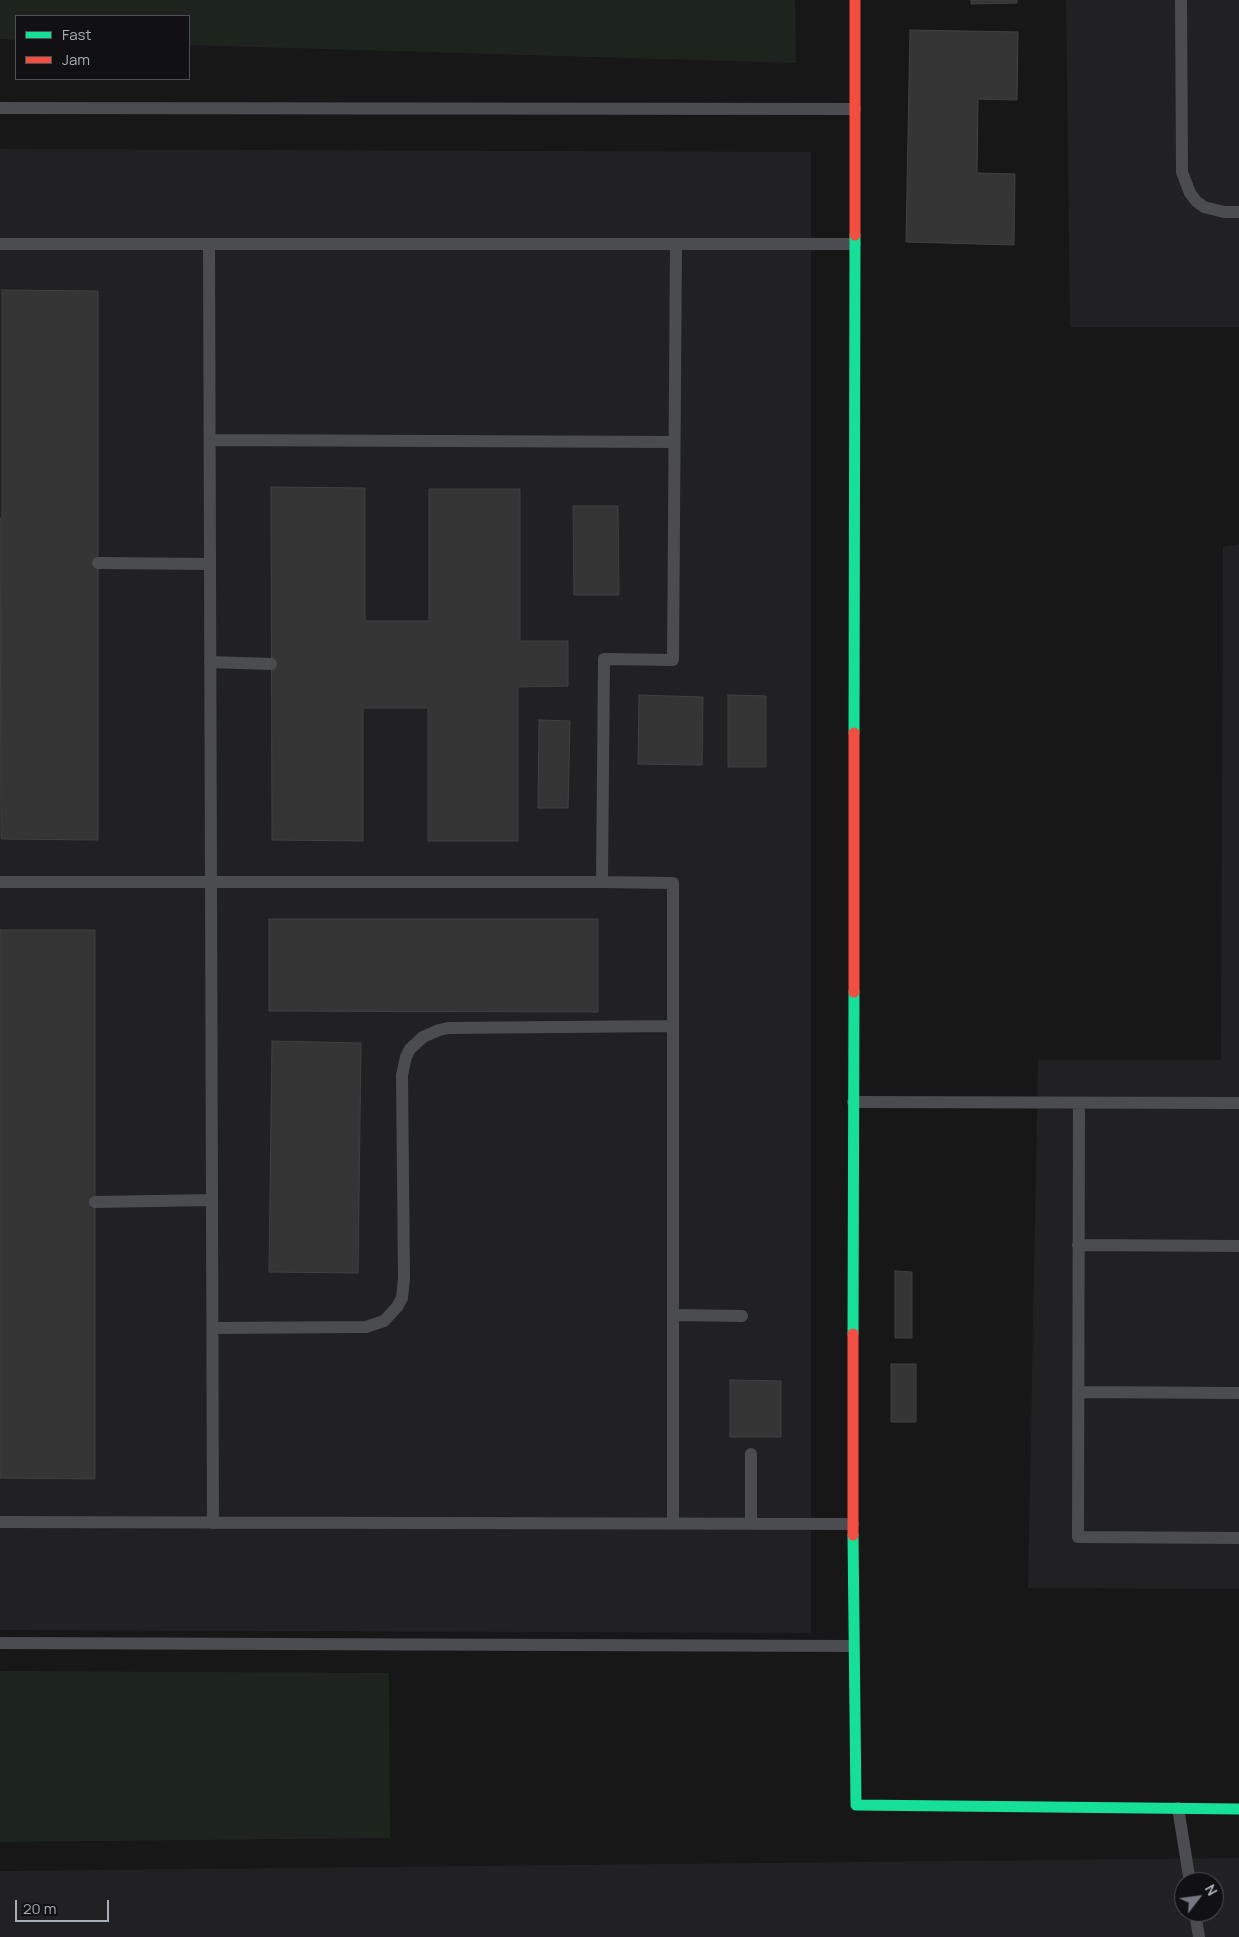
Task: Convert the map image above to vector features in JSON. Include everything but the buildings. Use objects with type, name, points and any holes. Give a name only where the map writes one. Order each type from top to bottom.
[{"type":"street","points":[[855,0],[853,1646],[856,1805],[1239,1809]]},
{"type":"lane","points":[[1182,0],[1182,162],[1184,177],[1196,201],[1204,207],[1224,212],[1239,212]]},
{"type":"lane","points":[[0,108],[855,109]]},
{"type":"lane","points":[[0,244],[855,244]]},
{"type":"lane","points":[[209,244],[213,1522]]},
{"type":"lane","points":[[602,882],[604,659],[673,660],[676,244]]},
{"type":"lane","points":[[210,440],[674,442]]},
{"type":"lane","points":[[98,563],[210,564]]},
{"type":"lane","points":[[210,662],[271,664]]},
{"type":"lane","points":[[0,882],[673,883],[673,1523]]},
{"type":"lane","points":[[213,1328],[366,1327],[384,1321],[397,1307],[402,1298],[404,1278],[402,1075],[410,1049],[423,1037],[448,1028],[673,1026]]},
{"type":"lane","points":[[853,1102],[1239,1104]]},
{"type":"lane","points":[[1079,1103],[1078,1537],[1239,1538]]},
{"type":"lane","points":[[95,1202],[212,1200]]},
{"type":"lane","points":[[1078,1245],[1239,1246]]},
{"type":"lane","points":[[673,1315],[742,1316]]},
{"type":"lane","points":[[1078,1392],[1239,1393]]},
{"type":"lane","points":[[751,1454],[751,1524]]},
{"type":"lane","points":[[0,1522],[853,1524]]},
{"type":"lane","points":[[0,1643],[853,1646]]},
{"type":"lane","points":[[1178,1808],[1188,1872]]},
{"type":"lane","points":[[1197,1922],[1199,1937]]},
{"type":"shaded area","points":[[0,0],[795,0],[796,63],[190,45],[190,15],[15,15],[15,40],[0,39]]},
{"type":"shaded area","points":[[1066,0],[1239,0],[1239,327],[1070,327]]},
{"type":"shaded area","points":[[0,149],[811,152],[811,1633],[0,1630]]},
{"type":"shaded area","points":[[1239,544],[1239,1589],[1028,1588],[1038,1060],[1221,1060],[1223,547]]},
{"type":"shaded area","points":[[0,1671],[389,1673],[390,1838],[0,1842]]},
{"type":"shaded area","points":[[1239,1858],[1239,1937],[0,1937],[0,1871]]},
{"type":"traffic: fast","points":[[854,733],[855,235]]},
{"type":"traffic: fast","points":[[853,1334],[854,992]]},
{"type":"traffic: fast","points":[[853,1535],[856,1805],[1239,1809]]},
{"type":"traffic: jam","points":[[855,0],[855,235]]},
{"type":"traffic: jam","points":[[854,733],[854,992]]},
{"type":"traffic: jam","points":[[853,1334],[853,1535]]}]
